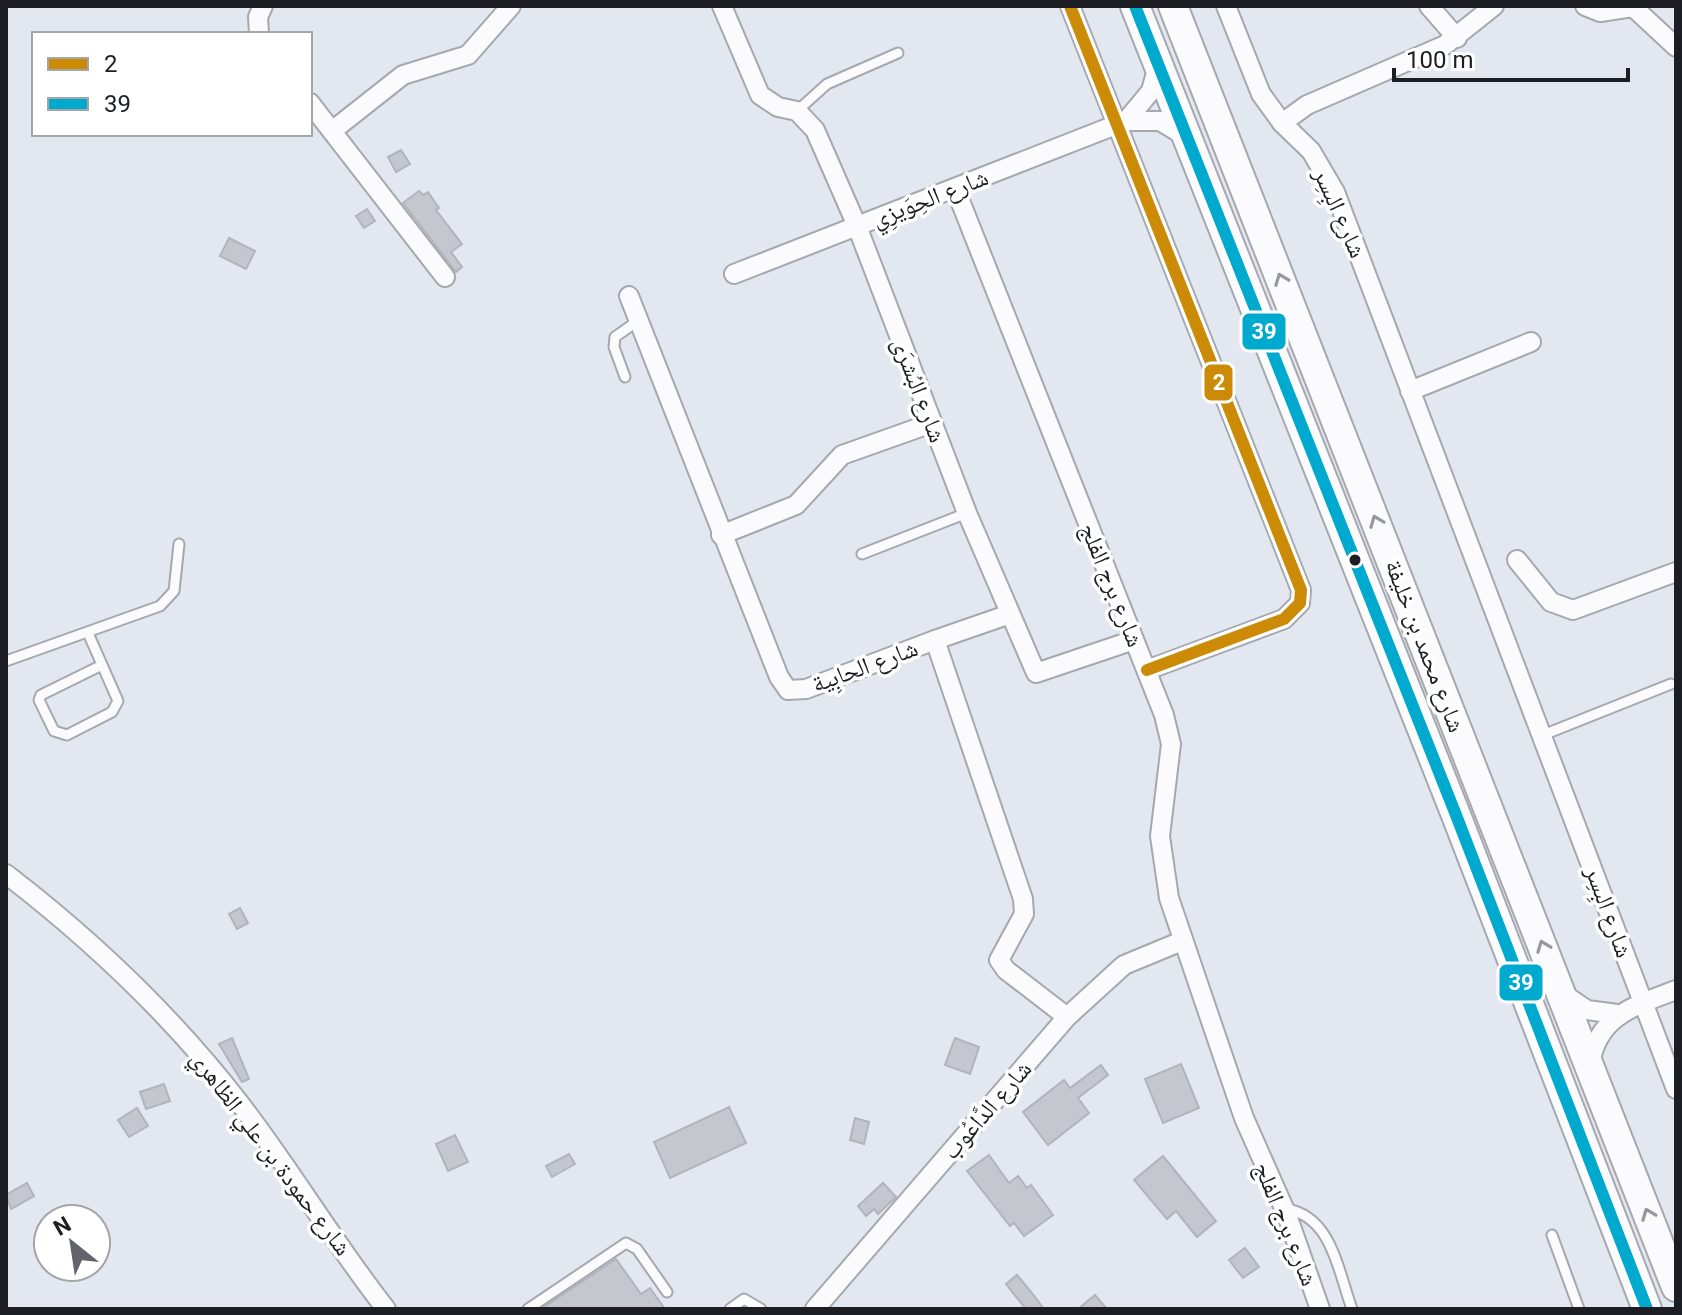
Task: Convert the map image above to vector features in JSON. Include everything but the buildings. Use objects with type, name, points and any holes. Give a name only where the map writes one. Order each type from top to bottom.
[{"type":"highway","name":"شارع محمد بن خليفة","points":[[1135,6],[1647,1309]]},
{"type":"highway","name":"شارع محمد بن خليفة","points":[[1173,6],[1676,1287]]},
{"type":"street","points":[[259,32],[258,17],[263,6]]},
{"type":"street","points":[[332,131],[403,75],[468,55],[511,6]]},
{"type":"street","points":[[722,6],[760,95],[778,107],[797,111]]},
{"type":"street","points":[[1070,6],[1122,123],[1301,590],[1300,603],[1284,619],[1147,670]]},
{"type":"street","name":"شارع البِسِر","points":[[1226,6],[1261,94],[1282,123],[1311,151],[1335,192],[1676,1089]]},
{"type":"street","points":[[1429,6],[1457,38]]},
{"type":"street","points":[[1282,123],[1307,105],[1457,38],[1494,6]]},
{"type":"street","points":[[1585,6],[1600,12],[1633,7],[1676,47]]},
{"type":"street","name":"شارع الحِوَيزِي","points":[[1122,123],[1151,91],[1158,66]]},
{"type":"street","points":[[312,106],[445,277]]},
{"type":"street","name":"شارع البُشرَى","points":[[797,111],[815,130],[857,226],[967,513],[1036,673],[1134,640]]},
{"type":"street","name":"شارع الحِوَيزِي","points":[[734,274],[1122,123],[1160,121],[1188,139]]},
{"type":"street","name":"شارع برج الفلج","points":[[955,188],[1147,670],[1171,744],[1160,836],[1169,898],[1244,1118],[1284,1209],[1320,1309]]},
{"type":"street","name":"شارع الحابِية","points":[[629,296],[721,535],[779,677],[788,690],[806,689],[935,640],[1023,899],[1024,914],[999,960],[1006,970],[1067,1017]]},
{"type":"street","points":[[1410,391],[1531,342]]},
{"type":"street","points":[[721,535],[796,505],[842,455],[932,423]]},
{"type":"street","points":[[1517,560],[1551,602],[1573,610],[1676,572]]},
{"type":"street","points":[[935,640],[1010,614]]},
{"type":"street","name":"شارع حمودة بن علي الظاهري","points":[[6,874],[101,953],[191,1045],[264,1135],[386,1309]]},
{"type":"street","name":"شارع الدَّاعُوب","points":[[815,1309],[1067,1017],[1124,965],[1182,941]]},
{"type":"street","points":[[1590,1065],[1595,1042],[1617,1014],[1676,990]]},
{"type":"street","points":[[1561,993],[1587,1010],[1617,1014]]},
{"type":"lane","points":[[797,111],[827,84],[898,53]]},
{"type":"lane","points":[[625,377],[614,347],[615,337],[622,328],[639,320]]},
{"type":"lane","points":[[862,554],[967,513]]},
{"type":"lane","points":[[6,661],[149,612],[169,599],[177,579],[179,544]]},
{"type":"lane","points":[[88,633],[118,701],[112,712],[67,735],[54,731],[39,700],[41,695],[102,665]]},
{"type":"lane","points":[[1543,735],[1671,684]]},
{"type":"lane","points":[[1284,1209],[1307,1215],[1320,1226],[1352,1309]]},
{"type":"lane","points":[[1552,1235],[1579,1309]]},
{"type":"lane","points":[[528,1309],[626,1243],[637,1249],[667,1292]]},
{"type":"lane","points":[[730,1309],[744,1299],[761,1309]]},
{"type":"transit line","name":"2","points":[[1070,6],[1301,590],[1300,603],[1284,619],[1147,670]]},
{"type":"transit line","name":"39","points":[[1135,6],[1456,815],[1647,1309]]}]
